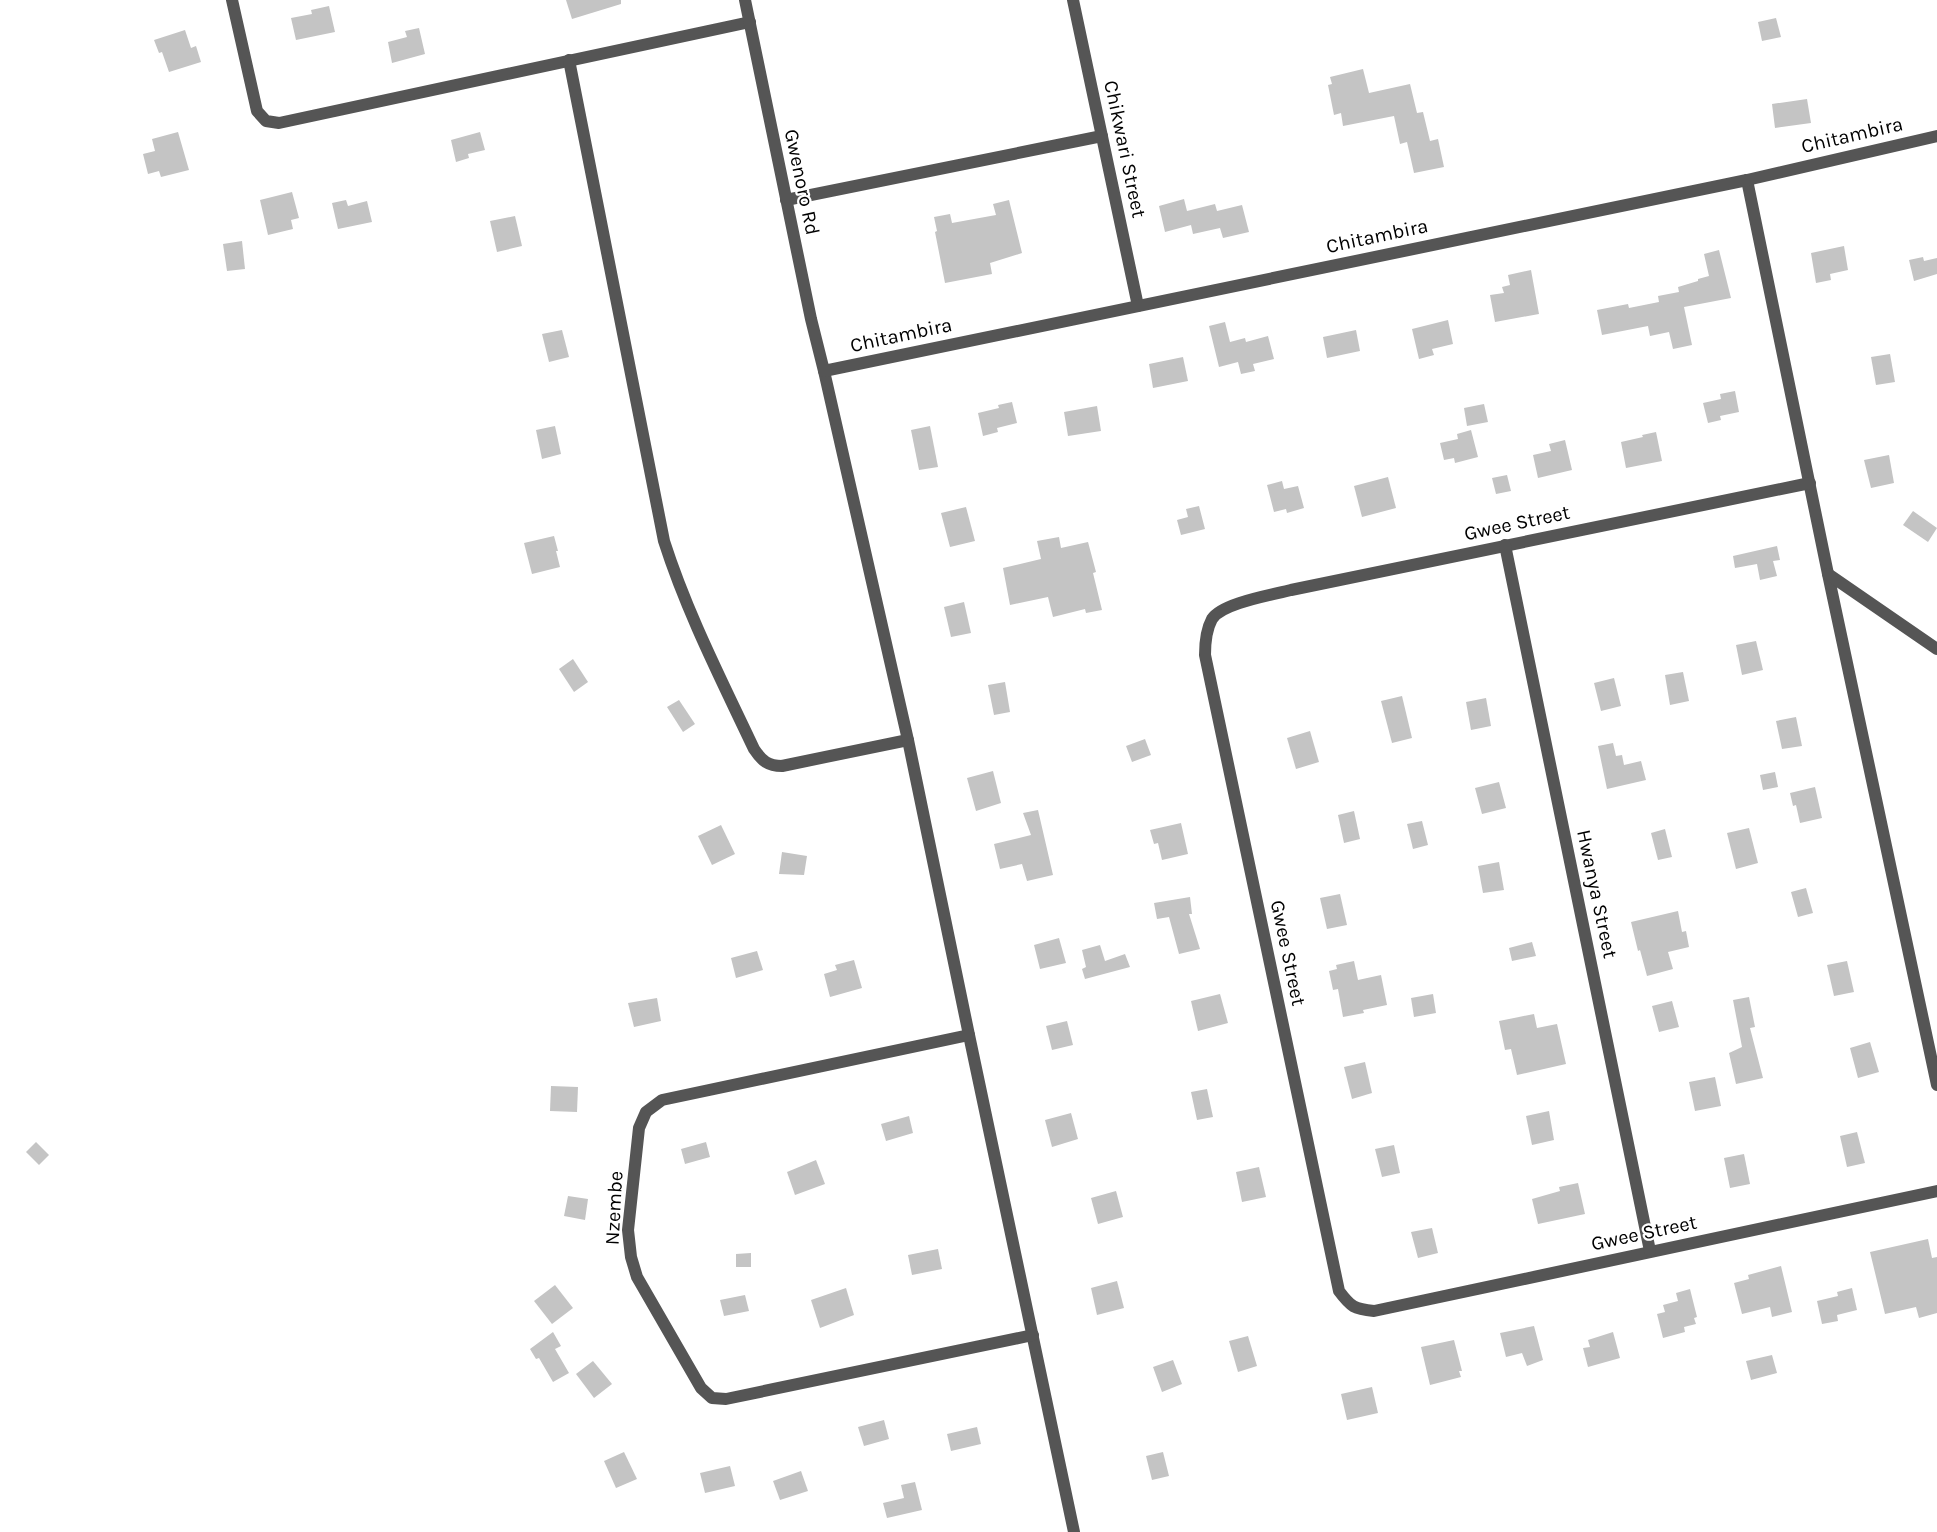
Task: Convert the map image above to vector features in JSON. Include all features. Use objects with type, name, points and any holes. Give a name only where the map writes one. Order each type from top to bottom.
[{"type":"street","points":[[232,0],[257,111],[266,121],[279,123],[750,22]]},
{"type":"street","name":"Gwenoro Rd","points":[[745,0],[811,319],[908,740],[1074,1532]]},
{"type":"street","name":"Chikwari Street","points":[[1073,0],[1138,306]]},
{"type":"street","points":[[569,60],[664,541],[672,566],[711,658],[754,749],[763,761],[773,766],[908,740]]},
{"type":"street","points":[[786,200],[1101,135]]},
{"type":"street","name":"Chitambira","points":[[824,371],[1747,180],[1937,136]]},
{"type":"street","points":[[1747,180],[1937,1084]]},
{"type":"street","name":"Gwee Street","points":[[1810,483],[1291,590],[1229,607],[1214,616],[1205,640],[1205,655],[1339,1291],[1348,1304],[1357,1310],[1374,1311],[1937,1191]]},
{"type":"street","name":"Hwanya Street","points":[[1505,545],[1650,1251]]},
{"type":"street","points":[[1828,574],[1937,649]]},
{"type":"street","name":"Nzembe","points":[[969,1035],[662,1100],[646,1112],[639,1128],[628,1230],[631,1257],[637,1277],[701,1388],[712,1398],[726,1399],[1033,1335]]},
{"type":"building","points":[[566,0],[621,0],[621,4],[572,19]]},
{"type":"building","points":[[329,6],[335,32],[296,40],[291,18],[312,14],[311,10]]},
{"type":"building","points":[[1776,18],[1781,37],[1762,41],[1758,22]]},
{"type":"building","points":[[419,28],[425,54],[392,63],[388,42],[407,37],[405,31]]},
{"type":"building","points":[[185,30],[191,48],[196,46],[201,62],[169,72],[162,52],[159,53],[154,40]]},
{"type":"building","points":[[1363,69],[1369,93],[1410,84],[1417,113],[1423,112],[1430,141],[1438,139],[1444,167],[1414,173],[1407,142],[1400,144],[1394,116],[1343,126],[1341,113],[1334,115],[1328,85],[1332,84],[1330,77]]},
{"type":"building","points":[[1807,99],[1811,123],[1775,128],[1772,104]]},
{"type":"building","points":[[178,132],[189,170],[161,177],[159,171],[148,174],[143,154],[155,151],[152,139]]},
{"type":"building","points":[[480,132],[485,150],[468,154],[469,158],[456,162],[451,140]]},
{"type":"building","points":[[292,192],[299,218],[291,220],[293,229],[268,235],[260,200]]},
{"type":"building","points":[[1184,199],[1187,211],[1215,204],[1217,211],[1242,205],[1249,232],[1223,238],[1220,228],[1193,234],[1191,225],[1165,232],[1159,206]]},
{"type":"building","points":[[346,200],[348,206],[367,201],[372,222],[338,229],[332,203]]},
{"type":"building","points":[[1009,200],[1022,253],[990,263],[992,274],[945,283],[934,217],[950,214],[952,223],[996,215],[993,204]]},
{"type":"building","points":[[515,216],[522,246],[497,252],[490,221]]},
{"type":"building","points":[[242,241],[245,269],[227,271],[223,244]]},
{"type":"building","points":[[1844,246],[1848,270],[1830,274],[1831,280],[1816,283],[1811,253]]},
{"type":"building","points":[[1719,250],[1731,298],[1684,307],[1692,345],[1673,349],[1669,332],[1650,336],[1648,326],[1602,335],[1597,310],[1628,304],[1629,308],[1659,302],[1658,296],[1679,292],[1678,287],[1709,276],[1704,254]]},
{"type":"building","points":[[1923,257],[1924,261],[1937,258],[1937,274],[1914,281],[1909,260]]},
{"type":"building","points":[[1531,270],[1539,314],[1495,322],[1490,295],[1504,293],[1502,287],[1510,285],[1508,275]]},
{"type":"building","points":[[1448,320],[1453,344],[1432,349],[1434,355],[1419,359],[1412,329]]},
{"type":"building","points":[[1225,322],[1230,342],[1245,338],[1246,342],[1268,336],[1274,359],[1253,364],[1255,371],[1241,374],[1238,362],[1219,367],[1209,326]]},
{"type":"building","points":[[562,330],[569,357],[549,362],[542,334]]},
{"type":"building","points":[[1356,330],[1360,351],[1327,358],[1323,337]]},
{"type":"building","points":[[1890,354],[1895,382],[1876,385],[1871,357]]},
{"type":"building","points":[[1183,357],[1188,381],[1153,388],[1149,364]]},
{"type":"building","points":[[1735,391],[1739,412],[1720,416],[1721,420],[1708,423],[1703,403],[1721,399],[1720,394]]},
{"type":"building","points":[[1012,402],[1017,423],[997,428],[998,432],[983,436],[978,413]]},
{"type":"building","points":[[1484,404],[1488,422],[1467,426],[1464,408]]},
{"type":"building","points":[[1097,406],[1101,431],[1068,436],[1064,412]]},
{"type":"building","points":[[555,426],[561,454],[542,459],[536,430]]},
{"type":"building","points":[[930,426],[938,467],[919,470],[911,430]]},
{"type":"building","points":[[1471,430],[1478,457],[1455,463],[1454,458],[1444,460],[1440,443],[1458,439],[1457,434]]},
{"type":"building","points":[[1656,432],[1662,461],[1626,468],[1621,442]]},
{"type":"building","points":[[1565,440],[1572,470],[1538,478],[1533,455],[1551,451],[1549,444]]},
{"type":"building","points":[[1889,455],[1894,483],[1871,488],[1864,460]]},
{"type":"building","points":[[1507,475],[1511,491],[1496,494],[1492,478]]},
{"type":"building","points":[[1388,477],[1396,508],[1362,517],[1354,486]]},
{"type":"building","points":[[1282,481],[1284,489],[1298,486],[1304,508],[1287,513],[1286,509],[1274,512],[1267,485]]},
{"type":"building","points":[[1199,506],[1205,529],[1181,535],[1177,520],[1188,517],[1186,509]]},
{"type":"building","points":[[966,507],[975,541],[950,547],[941,513]]},
{"type":"building","points":[[1913,511],[1937,528],[1928,542],[1903,525]]},
{"type":"building","points":[[554,536],[560,567],[532,574],[524,543]]},
{"type":"building","points":[[1059,537],[1061,548],[1088,542],[1102,610],[1086,613],[1085,609],[1053,617],[1048,597],[1010,605],[1003,568],[1041,559],[1037,541]]},
{"type":"building","points":[[1777,546],[1780,560],[1773,561],[1777,576],[1760,580],[1757,564],[1735,568],[1733,556]]},
{"type":"building","points":[[964,602],[971,633],[951,637],[944,607]]},
{"type":"building","points":[[1756,641],[1763,670],[1742,675],[1736,645]]},
{"type":"building","points":[[573,659],[588,682],[574,692],[559,669]]},
{"type":"building","points":[[1683,672],[1689,701],[1670,705],[1665,675]]},
{"type":"building","points":[[1614,678],[1621,706],[1601,711],[1594,683]]},
{"type":"building","points":[[1005,682],[1010,712],[994,715],[988,685]]},
{"type":"building","points":[[1402,696],[1412,738],[1392,743],[1381,701]]},
{"type":"building","points":[[1486,698],[1491,726],[1471,730],[1466,702]]},
{"type":"building","points":[[679,700],[695,724],[683,732],[667,707]]},
{"type":"building","points":[[1796,717],[1802,746],[1782,749],[1776,721]]},
{"type":"building","points":[[1310,731],[1319,762],[1296,769],[1287,738]]},
{"type":"building","points":[[1145,739],[1151,755],[1132,762],[1126,746]]},
{"type":"building","points":[[1613,743],[1616,756],[1622,755],[1624,765],[1641,761],[1646,780],[1607,789],[1598,746]]},
{"type":"building","points":[[993,771],[1001,803],[976,811],[967,778]]},
{"type":"building","points":[[1775,772],[1778,787],[1763,790],[1760,775]]},
{"type":"building","points":[[1499,782],[1506,808],[1482,814],[1475,788]]},
{"type":"building","points":[[1815,787],[1822,818],[1800,823],[1796,805],[1793,806],[1790,793]]},
{"type":"building","points":[[1038,810],[1053,875],[1027,881],[1022,864],[1000,869],[994,844],[1031,835],[1023,813]]},
{"type":"building","points":[[1354,811],[1360,839],[1344,843],[1338,815]]},
{"type":"building","points":[[1422,821],[1428,845],[1413,849],[1407,824]]},
{"type":"building","points":[[1181,823],[1188,854],[1162,860],[1158,843],[1154,844],[1150,830]]},
{"type":"building","points":[[721,825],[735,854],[712,865],[698,836]]},
{"type":"building","points":[[1749,828],[1758,863],[1736,869],[1727,833]]},
{"type":"building","points":[[1665,829],[1672,857],[1658,860],[1651,833]]},
{"type":"building","points":[[782,852],[807,856],[804,875],[779,874]]},
{"type":"building","points":[[1499,862],[1504,890],[1483,893],[1478,866]]},
{"type":"building","points":[[1806,888],[1813,913],[1798,917],[1791,892]]},
{"type":"building","points":[[1340,894],[1347,925],[1327,929],[1320,898]]},
{"type":"building","points":[[1190,897],[1192,914],[1189,914],[1200,949],[1179,954],[1169,917],[1157,919],[1154,903]]},
{"type":"building","points":[[1678,911],[1682,932],[1686,931],[1689,947],[1668,952],[1673,969],[1647,976],[1631,922]]},
{"type":"building","points":[[1059,938],[1066,963],[1040,969],[1034,945]]},
{"type":"building","points":[[1532,942],[1536,956],[1512,961],[1509,948]]},
{"type":"building","points":[[1100,945],[1105,961],[1125,954],[1130,967],[1085,979],[1082,969],[1086,967],[1082,950]]},
{"type":"building","points":[[757,951],[763,970],[736,978],[731,958]]},
{"type":"building","points":[[854,960],[862,988],[830,997],[824,974],[837,970],[835,965]]},
{"type":"building","points":[[1354,961],[1358,980],[1381,975],[1387,1005],[1343,1017],[1338,989],[1333,990],[1329,971],[1337,969],[1336,965]]},
{"type":"building","points":[[1847,961],[1854,992],[1834,996],[1827,965]]},
{"type":"building","points":[[1220,994],[1228,1023],[1198,1031],[1191,1001]]},
{"type":"building","points":[[1433,994],[1436,1013],[1414,1017],[1411,998]]},
{"type":"building","points":[[1749,997],[1755,1027],[1750,1028],[1763,1078],[1736,1084],[1729,1053],[1742,1047],[1733,1000]]},
{"type":"building","points":[[657,998],[661,1021],[634,1027],[628,1003]]},
{"type":"building","points":[[1672,1001],[1679,1027],[1659,1032],[1652,1006]]},
{"type":"building","points":[[1534,1014],[1537,1028],[1557,1024],[1566,1064],[1517,1075],[1511,1049],[1505,1050],[1499,1021]]},
{"type":"building","points":[[1067,1021],[1073,1045],[1052,1050],[1046,1026]]},
{"type":"building","points":[[1870,1042],[1879,1072],[1858,1078],[1850,1048]]},
{"type":"building","points":[[1365,1062],[1372,1093],[1352,1099],[1344,1067]]},
{"type":"building","points":[[1715,1077],[1721,1106],[1695,1111],[1689,1082]]},
{"type":"building","points":[[551,1086],[578,1087],[577,1112],[550,1111]]},
{"type":"building","points":[[1207,1089],[1213,1117],[1197,1120],[1191,1092]]},
{"type":"building","points":[[1549,1111],[1554,1140],[1532,1145],[1526,1116]]},
{"type":"building","points":[[1071,1113],[1078,1139],[1052,1147],[1045,1120]]},
{"type":"building","points":[[909,1116],[913,1133],[886,1141],[881,1124]]},
{"type":"building","points":[[1857,1132],[1865,1163],[1847,1167],[1840,1136]]},
{"type":"building","points":[[36,1142],[49,1155],[39,1165],[26,1152]]},
{"type":"building","points":[[706,1142],[710,1157],[685,1164],[681,1149]]},
{"type":"building","points":[[1394,1145],[1400,1173],[1382,1177],[1375,1149]]},
{"type":"building","points":[[1744,1154],[1750,1184],[1730,1188],[1724,1158]]},
{"type":"building","points":[[816,1160],[825,1184],[795,1195],[787,1172]]},
{"type":"building","points":[[1259,1167],[1266,1197],[1242,1202],[1236,1172]]},
{"type":"building","points":[[1578,1183],[1585,1214],[1538,1224],[1532,1199],[1560,1191],[1559,1187]]},
{"type":"building","points":[[1116,1191],[1123,1217],[1098,1224],[1091,1198]]},
{"type":"building","points":[[568,1196],[588,1199],[585,1220],[564,1216]]},
{"type":"building","points":[[1432,1228],[1438,1253],[1418,1258],[1411,1232]]},
{"type":"building","points":[[1928,1239],[1932,1258],[1937,1257],[1937,1313],[1919,1318],[1916,1307],[1885,1314],[1870,1252]]},
{"type":"building","points":[[938,1249],[942,1269],[912,1275],[908,1255]]},
{"type":"building","points":[[751,1253],[751,1267],[736,1267],[736,1254]]},
{"type":"building","points":[[1781,1266],[1792,1312],[1772,1317],[1770,1307],[1742,1314],[1734,1283],[1749,1279],[1748,1275]]},
{"type":"building","points":[[1117,1281],[1124,1308],[1097,1315],[1091,1288]]},
{"type":"building","points":[[555,1285],[573,1308],[552,1324],[534,1301]]},
{"type":"building","points":[[846,1288],[854,1315],[820,1328],[811,1300]]},
{"type":"building","points":[[1852,1288],[1857,1310],[1837,1315],[1838,1321],[1822,1324],[1817,1301],[1838,1296],[1837,1292]]},
{"type":"building","points":[[1690,1289],[1697,1317],[1694,1318],[1696,1324],[1684,1327],[1685,1332],[1663,1338],[1657,1314],[1665,1312],[1663,1305],[1678,1301],[1676,1293]]},
{"type":"building","points":[[745,1295],[749,1311],[724,1316],[720,1300]]},
{"type":"building","points":[[1534,1326],[1543,1360],[1527,1366],[1522,1353],[1506,1357],[1500,1333]]},
{"type":"building","points":[[553,1332],[561,1346],[555,1349],[569,1373],[553,1382],[539,1358],[536,1359],[530,1349]]},
{"type":"building","points":[[1613,1332],[1620,1358],[1588,1367],[1583,1348],[1590,1347],[1588,1340]]},
{"type":"building","points":[[1248,1336],[1257,1366],[1238,1372],[1229,1341]]},
{"type":"building","points":[[1454,1340],[1462,1371],[1459,1371],[1461,1377],[1430,1385],[1421,1347]]},
{"type":"building","points":[[1772,1355],[1777,1373],[1751,1380],[1746,1361]]},
{"type":"building","points":[[1173,1360],[1182,1384],[1162,1392],[1153,1367]]},
{"type":"building","points":[[593,1361],[612,1384],[594,1398],[576,1374]]},
{"type":"building","points":[[1372,1387],[1378,1413],[1347,1420],[1341,1394]]},
{"type":"building","points":[[884,1420],[889,1439],[864,1446],[858,1427]]},
{"type":"building","points":[[977,1427],[981,1444],[951,1451],[947,1434]]},
{"type":"building","points":[[624,1452],[637,1479],[616,1488],[604,1461]]},
{"type":"building","points":[[1163,1452],[1169,1476],[1152,1480],[1146,1456]]},
{"type":"building","points":[[730,1466],[735,1486],[705,1493],[700,1473]]},
{"type":"building","points":[[801,1471],[808,1491],[780,1500],[773,1481]]},
{"type":"building","points":[[915,1482],[922,1510],[887,1518],[883,1503],[904,1498],[901,1485]]}]
